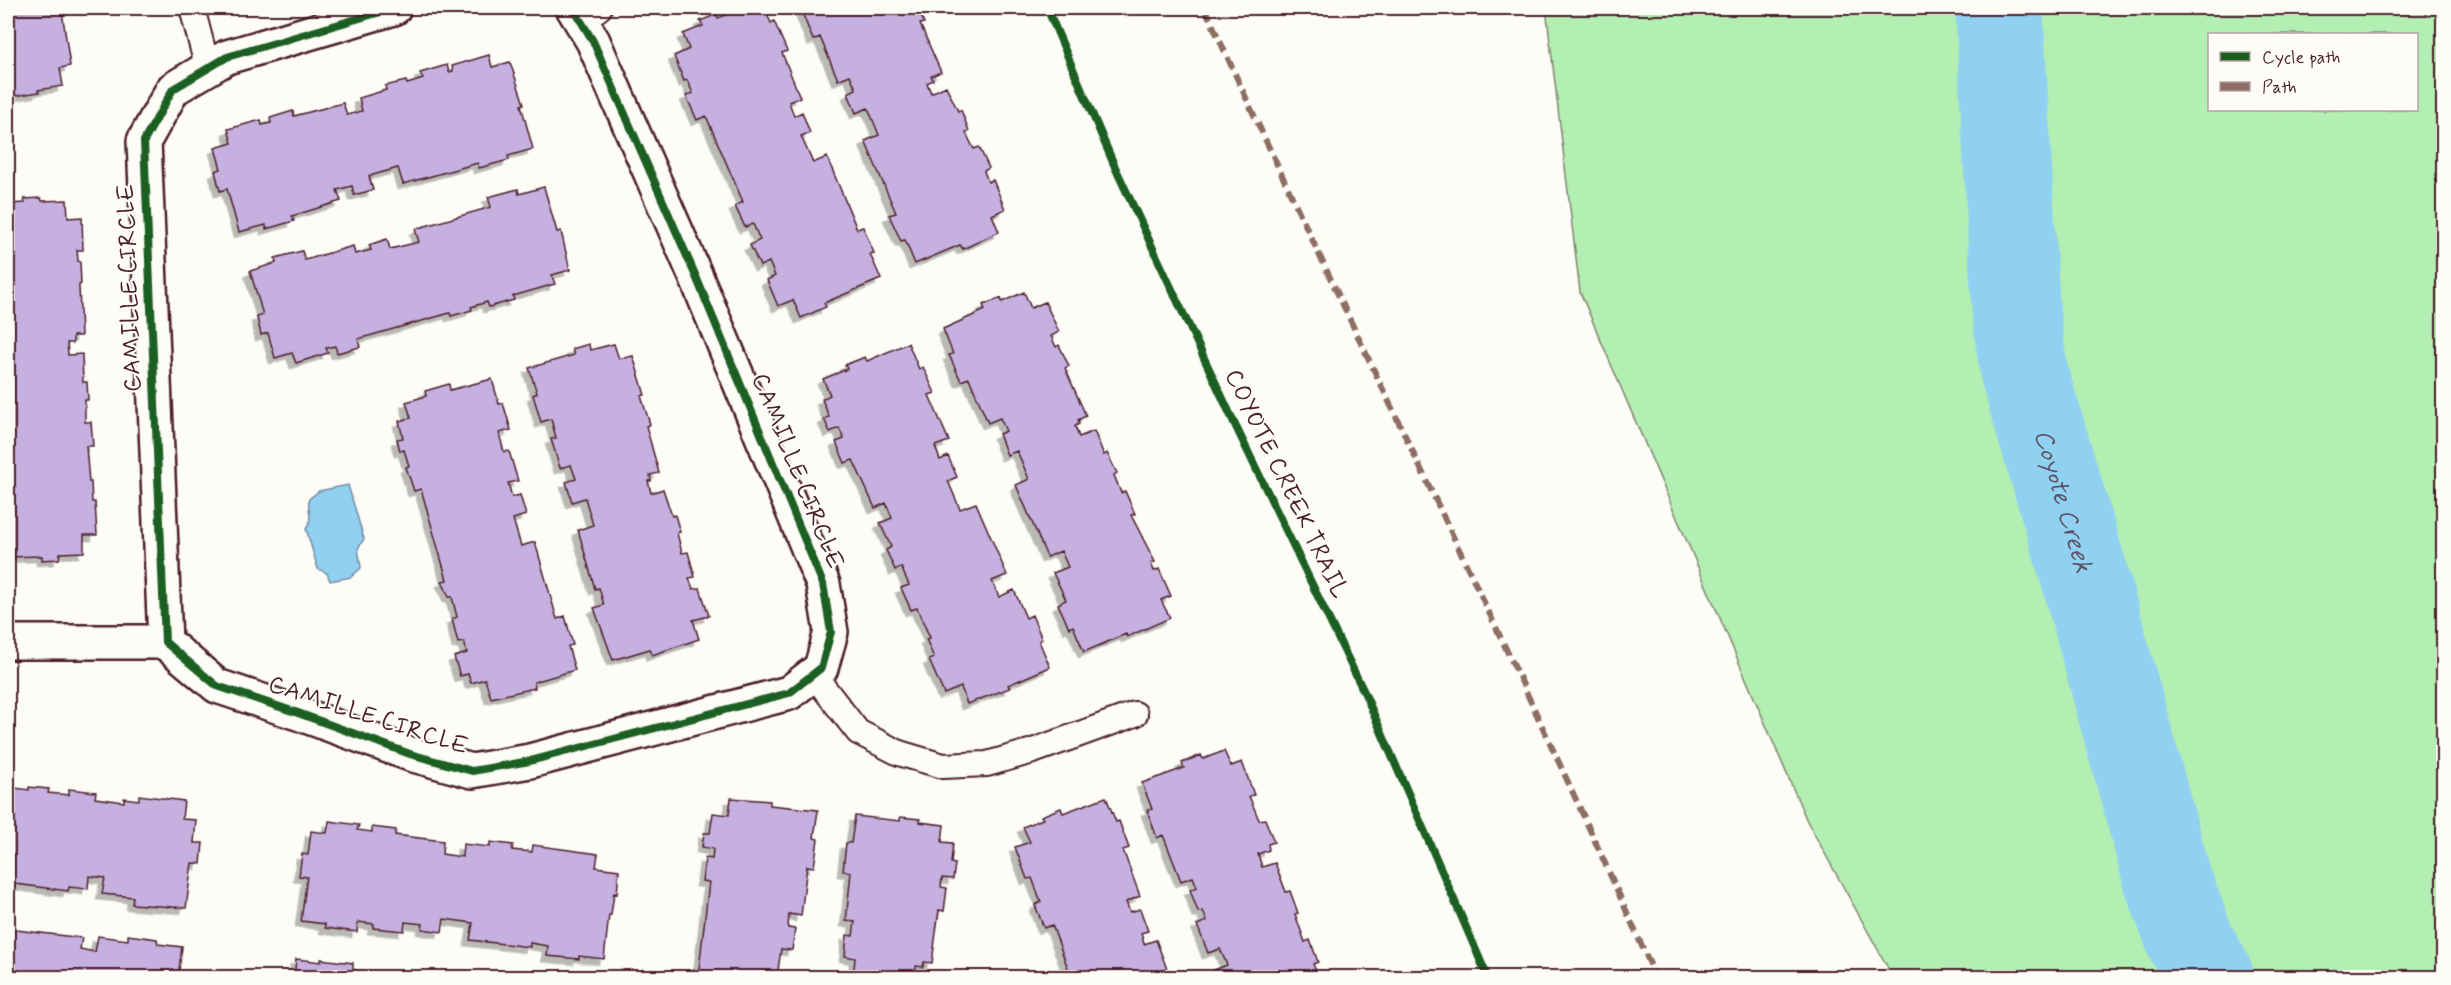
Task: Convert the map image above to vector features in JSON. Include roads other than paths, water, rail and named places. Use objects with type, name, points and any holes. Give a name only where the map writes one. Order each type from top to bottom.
[{"type":"street","name":"CAMILLE CIRCLE","points":[[394,8],[227,57],[173,89],[144,141],[165,642],[217,686],[410,754],[472,771],[530,761],[789,693],[821,668],[831,632],[823,584],[697,279],[593,41],[584,12]]},
{"type":"street","points":[[8,642],[165,642]]},
{"type":"lane","points":[[192,8],[208,69]]},
{"type":"lane","points":[[813,674],[858,732],[899,753],[943,766],[987,764],[1034,751],[1135,714]]},
{"type":"water","points":[[348,485],[364,539],[358,548],[361,568],[351,577],[330,581],[327,573],[318,569],[306,529],[310,518],[309,499],[319,491]]},
{"type":"waterway","name":"Coyote Creek","points":[[1999,8],[2016,314],[2024,373],[2084,574],[2168,881],[2190,940],[2210,978]]}]
